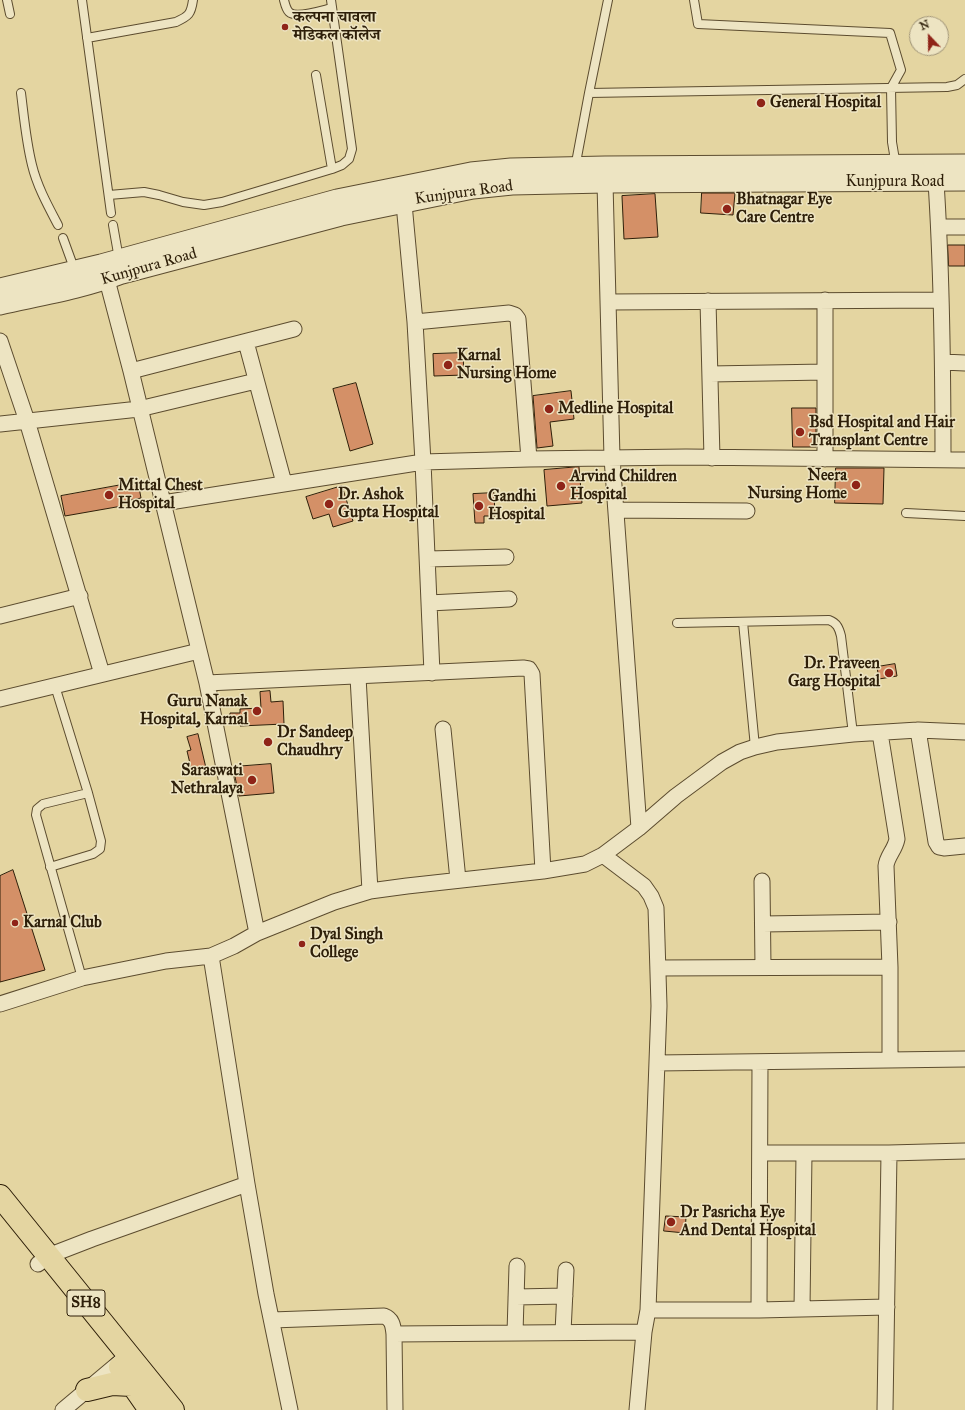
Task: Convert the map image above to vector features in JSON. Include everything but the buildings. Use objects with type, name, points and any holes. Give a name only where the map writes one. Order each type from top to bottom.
[{"type":"main road","name":"SH8","points":[[0,1196],[43,1260],[123,1360],[173,1410]]},
{"type":"main road","name":"SH8","points":[[0,1216],[43,1260]]},
{"type":"main road","name":"SH8","points":[[123,1360],[132,1384],[150,1410]]},
{"type":"main road","points":[[87,1390],[106,1385],[132,1384]]},
{"type":"street","name":"Kunjpura Road","points":[[574,175],[605,183],[896,173],[965,164]]},
{"type":"street","name":"Kunjpura Road","points":[[0,288],[78,278],[116,270],[341,216],[403,194],[512,185],[574,175],[896,173],[936,182],[965,181]]},
{"type":"street","points":[[936,182],[939,227],[943,362],[943,459]]},
{"type":"street","points":[[605,183],[612,458],[639,828]]},
{"type":"street","points":[[403,194],[415,322],[428,558],[432,673]]},
{"type":"street","points":[[939,227],[965,227]]},
{"type":"street","points":[[116,270],[131,371],[139,409],[207,683],[257,933]]},
{"type":"street","name":"Kunjpura Road","points":[[0,305],[78,278]]},
{"type":"street","points":[[825,300],[825,459]]},
{"type":"street","points":[[609,302],[941,300]]},
{"type":"street","points":[[708,301],[712,458]]},
{"type":"street","points":[[415,322],[510,313],[515,315],[518,319],[529,459]]},
{"type":"street","points":[[131,371],[294,329]]},
{"type":"street","points":[[0,341],[27,421],[102,674]]},
{"type":"street","points":[[246,342],[284,483]]},
{"type":"street","points":[[943,362],[965,363]]},
{"type":"street","points":[[710,374],[825,372]]},
{"type":"street","points":[[0,424],[139,409],[256,381]]},
{"type":"street","points":[[163,503],[423,462],[612,458],[965,460]]},
{"type":"street","points":[[616,510],[747,511]]},
{"type":"street","points":[[428,558],[506,557]]},
{"type":"street","points":[[0,616],[80,596]]},
{"type":"street","points":[[429,603],[509,599]]},
{"type":"street","points":[[0,700],[199,651]]},
{"type":"street","points":[[207,683],[523,668],[529,669],[532,674],[543,871]]},
{"type":"street","points":[[358,677],[370,891]]},
{"type":"street","points":[[443,729],[458,880]]},
{"type":"street","points":[[918,730],[936,842],[939,847],[944,848],[965,846]]},
{"type":"street","points":[[0,1004],[82,978],[166,961],[211,956],[234,946],[257,933],[334,902],[370,891],[543,871],[585,864],[603,855],[639,828],[676,796],[722,762],[740,752],[755,747],[777,742],[853,734],[918,730],[965,732]]},
{"type":"street","points":[[880,733],[897,839],[896,846],[887,860],[890,967],[890,1060]]},
{"type":"street","points":[[603,855],[644,886],[652,896],[656,908],[658,968],[658,1063],[648,1310],[644,1332],[637,1410]]},
{"type":"street","points":[[762,881],[763,967]]},
{"type":"street","points":[[763,924],[889,922]]},
{"type":"street","points":[[211,956],[247,1184],[290,1410]]},
{"type":"street","points":[[658,968],[890,967]]},
{"type":"street","points":[[658,1063],[965,1059]]},
{"type":"street","points":[[759,1310],[760,1062]]},
{"type":"street","points":[[760,1153],[965,1152]]},
{"type":"street","points":[[802,1309],[804,1153]]},
{"type":"street","points":[[885,1410],[889,1153]]},
{"type":"street","points":[[43,1260],[92,1239],[247,1184]]},
{"type":"street","points":[[515,1333],[517,1266]]},
{"type":"street","points":[[563,1332],[566,1270]]},
{"type":"street","points":[[516,1297],[565,1296]]},
{"type":"street","points":[[648,1310],[759,1310],[887,1307]]},
{"type":"street","points":[[272,1320],[384,1316],[389,1318],[392,1323],[394,1334],[396,1410]]},
{"type":"street","points":[[394,1334],[644,1332]]},
{"type":"street","points":[[63,1410],[123,1360]]},
{"type":"lane","points":[[7,0],[10,14]]},
{"type":"lane","points":[[82,0],[111,213]]},
{"type":"lane","points":[[87,38],[176,22],[186,17],[192,11],[193,0]]},
{"type":"lane","points":[[109,195],[144,192],[183,202],[204,204],[222,202],[332,170],[342,165],[349,159],[352,149],[332,4],[297,16],[290,13],[285,6],[284,0]]},
{"type":"lane","points":[[574,175],[608,0]]},
{"type":"lane","points":[[694,0],[698,24],[890,33],[901,70],[891,88],[892,142],[896,173]]},
{"type":"lane","points":[[316,75],[332,170]]},
{"type":"lane","points":[[589,92],[947,87],[957,84],[965,79]]},
{"type":"lane","points":[[21,93],[32,165],[42,194],[58,225]]},
{"type":"lane","points":[[113,225],[116,270]]},
{"type":"lane","points":[[63,238],[78,278]]},
{"type":"lane","points":[[906,513],[965,516]]},
{"type":"lane","points":[[677,623],[829,620],[835,622],[839,628],[841,636],[853,734]]},
{"type":"lane","points":[[743,622],[755,747]]},
{"type":"lane","points":[[50,867],[93,854],[100,849],[101,841],[56,686]]},
{"type":"lane","points":[[82,978],[36,815],[37,809],[43,804],[88,793]]},
{"type":"place","name":"कल्पना चावला मेडिकल कॉलेज","points":[[285,27]]},
{"type":"place","name":"General Hospital","points":[[761,103]]},
{"type":"place","name":"Bhatnagar Eye Care Centre","points":[[727,209]]},
{"type":"place","name":"Karnal Nursing Home","points":[[448,365]]},
{"type":"place","name":"Medline Hospital","points":[[549,409]]},
{"type":"place","name":"Bsd Hospital and Hair Transplant Centre","points":[[800,432]]},
{"type":"place","name":"Neera Nursing Home","points":[[856,485]]},
{"type":"place","name":"Arvind Children Hospital","points":[[561,486]]},
{"type":"place","name":"Mittal Chest Hospital","points":[[109,495]]},
{"type":"place","name":"Dr. Ashok Gupta Hospital","points":[[329,504]]},
{"type":"place","name":"Gandhi Hospital","points":[[479,506]]},
{"type":"place","name":"Dr. Praveen Garg Hospital","points":[[889,673]]},
{"type":"place","name":"Guru Nanak Hospital, Karnal","points":[[257,711]]},
{"type":"place","name":"Dr Sandeep Chaudhry","points":[[268,742]]},
{"type":"place","name":"Saraswati Nethralaya","points":[[252,780]]},
{"type":"place","name":"Karnal Club","points":[[15,923]]},
{"type":"place","name":"Dyal Singh College","points":[[302,944]]},
{"type":"place","name":"Dr Pasricha Eye And Dental Hospital","points":[[671,1222]]}]
